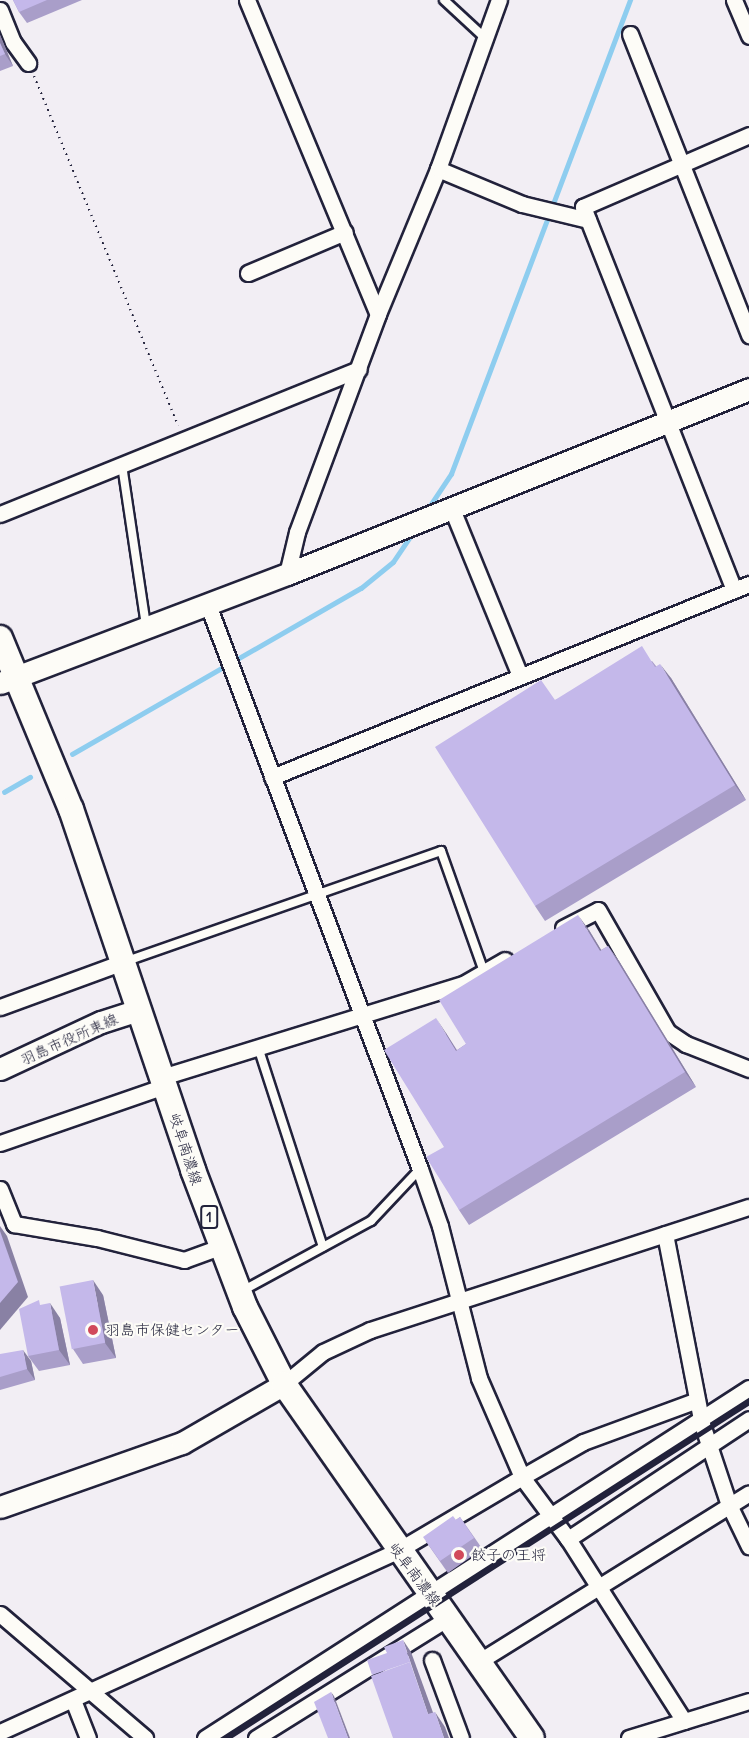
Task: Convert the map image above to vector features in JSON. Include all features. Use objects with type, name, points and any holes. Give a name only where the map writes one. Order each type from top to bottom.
[{"type":"main road","name":"岐阜南濃線","points":[[0,638],[8,679],[71,809],[220,1247],[239,1292],[284,1384],[398,1551],[448,1617],[532,1738]]},
{"type":"street","points":[[247,0],[378,314]]},
{"type":"street","points":[[287,574],[297,532],[378,314],[438,169],[499,0]]},
{"type":"street","points":[[734,0],[749,36]]},
{"type":"street","points":[[0,10],[13,42],[28,63]]},
{"type":"street","points":[[630,34],[749,335]]},
{"type":"street","points":[[734,590],[583,207],[749,135]]},
{"type":"street","points":[[438,169],[522,204],[567,217],[588,220]]},
{"type":"street","points":[[248,273],[345,232]]},
{"type":"street","points":[[0,514],[359,369]]},
{"type":"street","points":[[8,679],[287,574],[749,389]]},
{"type":"street","points":[[450,509],[519,676]]},
{"type":"street","points":[[272,777],[749,584]]},
{"type":"street","points":[[208,604],[420,1169],[459,1298],[479,1378],[522,1477],[568,1539],[597,1590],[684,1721]]},
{"type":"street","points":[[554,934],[598,910],[668,1032],[686,1044],[749,1069]]},
{"type":"street","points":[[0,1143],[258,1047],[465,982],[524,950]]},
{"type":"street","points":[[0,1007],[123,962]]},
{"type":"street","name":"羽島市役所東線","points":[[0,1070],[101,1022],[139,1010]]},
{"type":"street","points":[[0,1189],[14,1224],[97,1238],[184,1260],[220,1247]]},
{"type":"street","points":[[0,1507],[182,1443],[284,1384],[322,1353],[370,1330],[459,1298],[749,1207]]},
{"type":"street","points":[[665,1234],[701,1419],[729,1505],[749,1546]]},
{"type":"street","points":[[205,1738],[749,1388]]},
{"type":"street","points":[[0,1732],[398,1551],[583,1442],[697,1400]]},
{"type":"street","points":[[568,1539],[749,1419]]},
{"type":"street","points":[[478,1662],[597,1590],[749,1493]]},
{"type":"street","points":[[0,1614],[89,1693],[145,1738]]},
{"type":"street","points":[[256,1738],[448,1617]]},
{"type":"street","points":[[432,1660],[461,1738]]},
{"type":"street","points":[[73,1700],[88,1738]]},
{"type":"street","points":[[629,1738],[749,1701]]},
{"type":"lane","points":[[444,0],[485,38]]},
{"type":"lane","points":[[122,465],[147,627]]},
{"type":"lane","points":[[123,962],[441,851],[483,972]]},
{"type":"lane","points":[[258,1047],[323,1247]]},
{"type":"lane","points":[[239,1292],[371,1221],[420,1169]]},
{"type":"path","points":[[28,63],[184,439]]},
{"type":"building","points":[[13,0],[47,0],[19,12]]},
{"type":"building","points":[[0,43],[5,54],[0,56]]},
{"type":"building","points":[[642,646],[655,667],[660,664],[735,785],[535,906],[435,747],[541,680],[555,700]]},
{"type":"building","points":[[578,915],[600,951],[608,946],[685,1072],[459,1210],[426,1157],[444,1147],[384,1050],[436,1018],[456,1051],[466,1044],[439,1000]]},
{"type":"building","points":[[0,1231],[18,1282],[0,1303]]},
{"type":"building","points":[[93,1280],[105,1343],[72,1349],[60,1286]]},
{"type":"building","points":[[39,1300],[40,1305],[50,1303],[59,1350],[28,1356],[19,1309]]},
{"type":"building","points":[[23,1350],[27,1369],[0,1377],[0,1354]]},
{"type":"building","points":[[453,1516],[456,1520],[460,1517],[474,1538],[440,1561],[423,1537]]},
{"type":"building","points":[[403,1640],[411,1664],[410,1662],[372,1675],[367,1660],[387,1653],[384,1647]]},
{"type":"building","points":[[410,1662],[428,1714],[435,1712],[444,1738],[393,1738],[371,1676]]},
{"type":"building","points":[[331,1692],[348,1738],[328,1738],[314,1702]]},
{"type":"waterway","points":[[427,510],[451,474],[630,0]]},
{"type":"waterway","points":[[72,754],[361,588],[393,562],[413,532]]},
{"type":"waterway","points":[[4,792],[30,777]]},
{"type":"railway","points":[[227,1738],[749,1402]]},
{"type":"place","name":"羽島市保健センター","points":[[93,1330]]},
{"type":"place","name":"餃子の王将","points":[[459,1555]]}]
